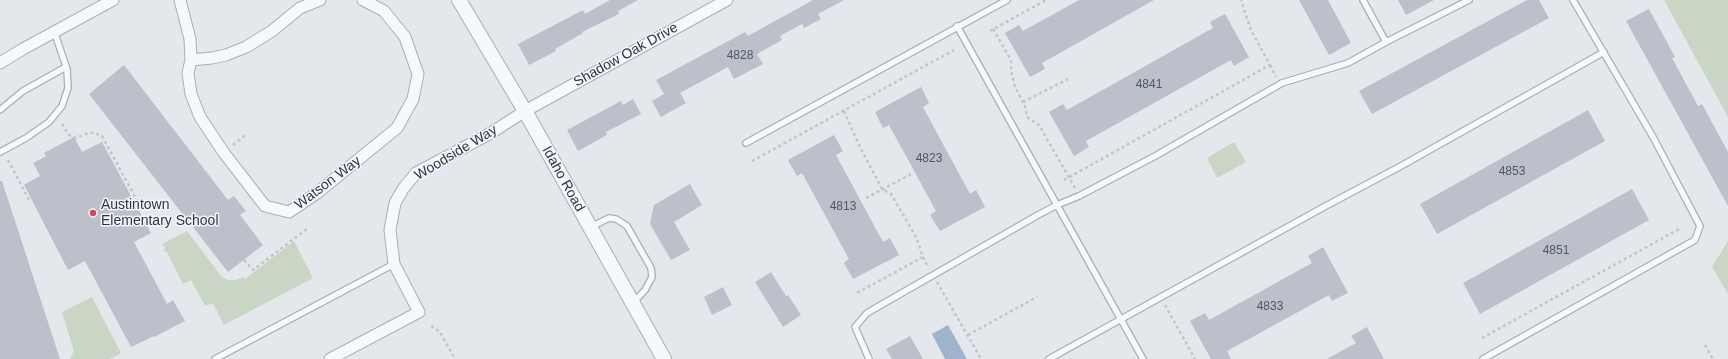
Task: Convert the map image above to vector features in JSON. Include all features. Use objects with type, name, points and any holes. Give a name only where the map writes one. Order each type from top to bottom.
[{"type":"street","points":[[0,63],[54,31],[113,0]]},
{"type":"street","name":"Watson Way","points":[[180,0],[190,39],[191,60],[188,73],[191,94],[200,117],[224,153],[265,206],[289,212],[317,194],[397,128],[413,99],[418,74],[404,37],[384,11],[363,0]]},
{"type":"street","points":[[191,60],[226,55],[246,47],[272,31],[300,8],[320,0]]},
{"type":"street","name":"Idaho Road","points":[[459,0],[525,111],[664,359]]},
{"type":"street","name":"Shadow Oak Drive","points":[[525,111],[727,0]]},
{"type":"street","name":"Woodside Way","points":[[330,359],[419,312],[394,264],[390,230],[395,203],[403,189],[416,173],[491,133],[525,111]]},
{"type":"lane","points":[[746,143],[957,26],[1007,0]]},
{"type":"lane","points":[[1363,0],[1386,42]]},
{"type":"lane","points":[[869,359],[855,326],[867,314],[1057,205],[1079,196],[1157,155],[1279,85],[1348,63],[1469,0]]},
{"type":"lane","points":[[1483,359],[1695,240],[1700,226],[1692,208],[1653,137],[1574,0]]},
{"type":"lane","points":[[957,26],[1143,359]]},
{"type":"lane","points":[[0,152],[26,138],[49,122],[62,106],[68,88],[66,67],[54,31]]},
{"type":"lane","points":[[1049,359],[1408,162],[1604,52]]},
{"type":"lane","points":[[0,110],[23,91],[66,67]]},
{"type":"lane","points":[[590,228],[609,218],[616,219],[627,226],[647,262],[652,277],[645,290],[632,303]]},
{"type":"lane","points":[[215,359],[394,264]]},
{"type":"path","points":[[990,31],[1046,0]]},
{"type":"path","points":[[1241,0],[1250,30],[1270,65],[1279,85]]},
{"type":"path","points":[[993,29],[1011,60],[1011,70],[1015,87],[1023,102],[1027,117],[1039,125],[1079,196]]},
{"type":"path","points":[[752,161],[954,50]]},
{"type":"path","points":[[1064,180],[1270,65]]},
{"type":"path","points":[[1023,102],[1068,79]]},
{"type":"path","points":[[844,111],[860,147],[882,189],[891,194],[916,237],[923,257],[857,293]]},
{"type":"path","points":[[62,124],[69,135],[76,138],[88,133],[94,133],[102,136],[140,206]]},
{"type":"path","points":[[229,147],[247,134]]},
{"type":"path","points":[[8,160],[29,200]]},
{"type":"path","points":[[866,198],[913,172]]},
{"type":"path","points":[[1482,338],[1681,228]]},
{"type":"path","points":[[244,260],[253,270],[307,229]]},
{"type":"path","points":[[933,275],[981,359]]},
{"type":"path","points":[[968,336],[1037,297]]},
{"type":"path","points":[[1161,297],[1195,359]]},
{"type":"path","points":[[431,326],[440,332],[455,359]]},
{"type":"path","points":[[1705,345],[1713,359]]},
{"type":"green space","points":[[1664,0],[1728,0],[1728,117]]},
{"type":"green space","points":[[1234,142],[1246,162],[1217,178],[1207,158]]},
{"type":"green space","points":[[187,231],[222,277],[228,280],[236,280],[243,277],[245,279],[294,241],[313,278],[224,325],[213,303],[205,306],[191,280],[183,284],[167,252],[164,251],[165,248],[162,244]]},
{"type":"green space","points":[[1728,241],[1728,294],[1712,267]]},
{"type":"green space","points":[[92,297],[121,353],[110,359],[70,359],[73,353],[73,348],[62,312]]},
{"type":"water","points":[[948,325],[967,359],[945,359],[932,334]]},
{"type":"building","points":[[610,0],[638,0],[618,11],[619,14],[582,32],[583,33],[555,49],[556,51],[529,65],[518,44],[583,10],[585,14]]},
{"type":"building","points":[[813,0],[844,0],[818,14],[821,19],[804,28],[802,24],[780,36],[782,40],[757,54],[763,64],[734,79],[728,67],[680,93],[686,103],[661,117],[652,101],[664,94],[656,80],[745,32],[748,36]]},
{"type":"building","points":[[1079,0],[1154,0],[1042,63],[1045,69],[1030,77],[1005,33],[1019,25],[1023,31]]},
{"type":"building","points":[[1299,0],[1328,0],[1351,43],[1329,55]]},
{"type":"building","points":[[1398,0],[1434,0],[1406,15]]},
{"type":"building","points":[[1527,0],[1539,0],[1549,18],[1372,114],[1359,91]]},
{"type":"building","points":[[1649,9],[1675,57],[1672,58],[1698,106],[1702,104],[1728,152],[1728,206],[1626,21]]},
{"type":"building","points":[[1225,14],[1249,57],[1234,66],[1231,60],[1086,141],[1089,147],[1074,156],[1049,112],[1063,104],[1067,110],[1213,28],[1210,22]]},
{"type":"building","points":[[124,65],[228,200],[234,196],[246,211],[240,215],[263,245],[228,272],[89,94]]},
{"type":"building","points":[[921,87],[929,103],[923,107],[970,194],[976,190],[985,207],[940,231],[930,215],[936,211],[889,125],[883,128],[875,112]]},
{"type":"building","points":[[633,99],[641,114],[606,132],[607,135],[578,151],[567,130],[621,101],[623,105]]},
{"type":"building","points":[[1588,110],[1605,141],[1437,234],[1420,204]]},
{"type":"building","points":[[834,135],[843,151],[836,155],[883,242],[890,238],[899,255],[853,279],[844,263],[849,259],[802,173],[797,176],[788,160]]},
{"type":"building","points":[[74,137],[82,152],[102,142],[151,233],[134,242],[167,304],[173,300],[185,321],[131,347],[85,261],[68,270],[24,185],[40,176],[33,163],[46,156],[44,153]]},
{"type":"building","points":[[0,181],[2,181],[60,359],[0,359]]},
{"type":"building","points":[[690,184],[702,205],[674,222],[690,250],[671,260],[650,224],[654,205]]},
{"type":"building","points":[[1632,189],[1649,220],[1480,314],[1463,283]]},
{"type":"building","points":[[1323,247],[1348,293],[1332,301],[1329,295],[1227,351],[1231,359],[1211,359],[1190,321],[1205,313],[1209,320],[1312,263],[1308,256]]},
{"type":"building","points":[[771,272],[786,296],[788,295],[801,315],[783,327],[755,282]]},
{"type":"building","points":[[723,287],[732,305],[712,315],[704,297]]},
{"type":"building","points":[[1367,327],[1384,359],[1327,359],[1356,343],[1351,336]]},
{"type":"building","points":[[910,336],[923,359],[892,359],[886,349]]},
{"type":"place","name":"Austintown Elementary School","points":[[93,213]]}]
